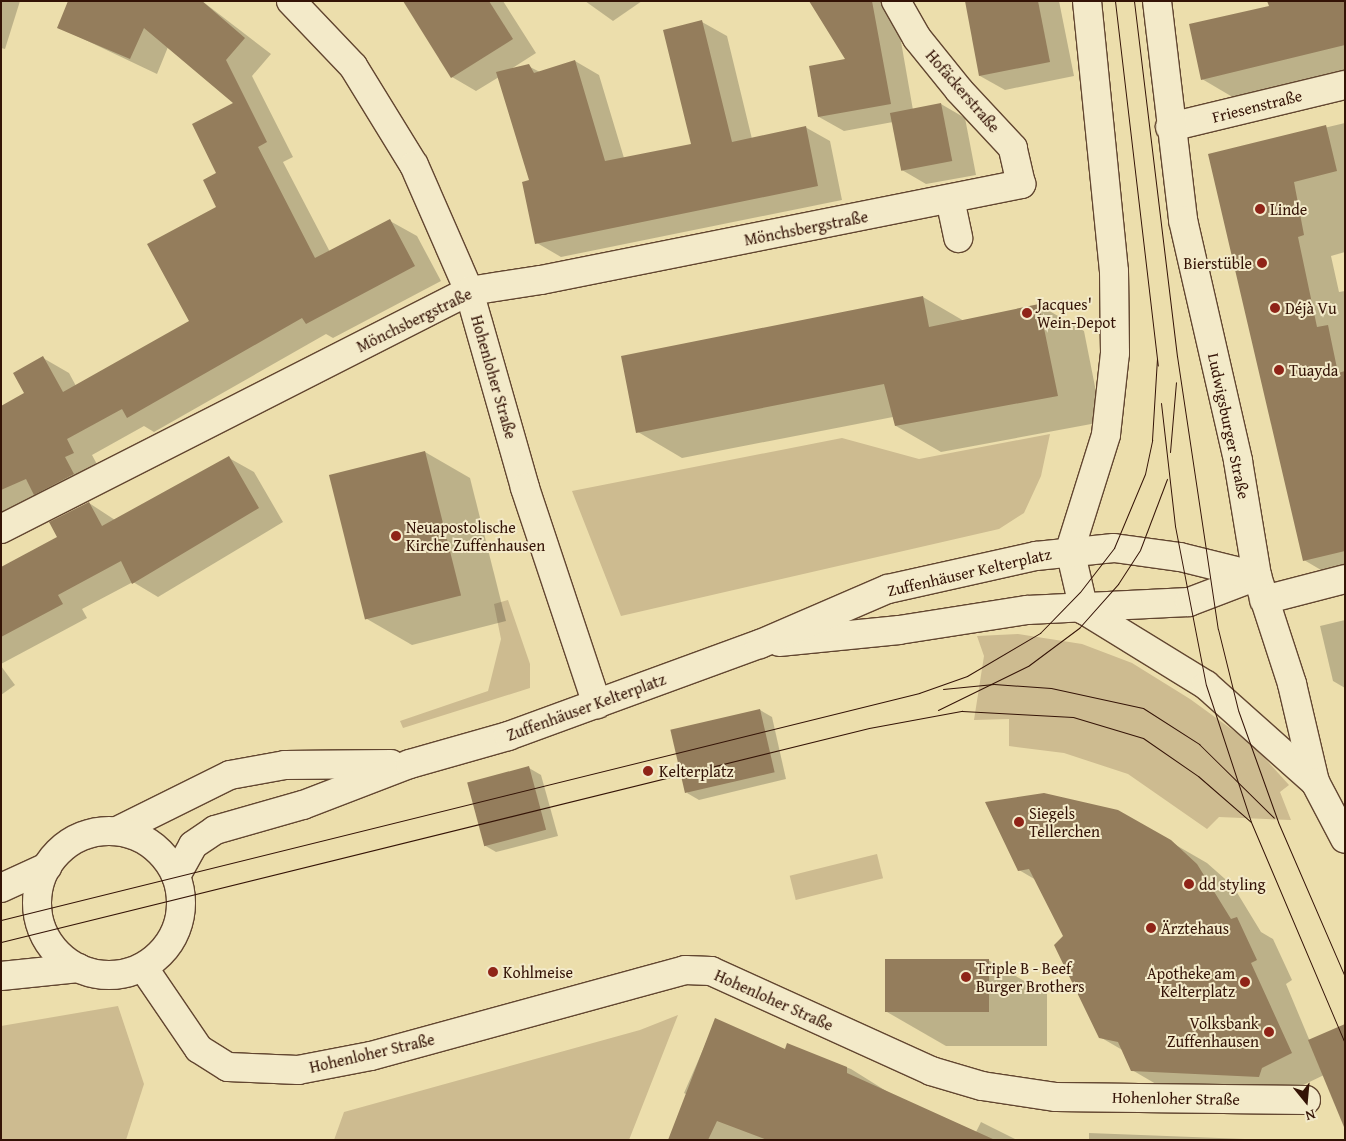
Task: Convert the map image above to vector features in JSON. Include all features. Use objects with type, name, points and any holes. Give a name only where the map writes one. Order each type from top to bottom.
[{"type":"main road","name":"Hohenloher Straße","points":[[291,1],[353,66],[414,165],[469,290],[525,488],[597,704]]},
{"type":"main road","name":"Hofäckerstraße","points":[[896,1],[935,60],[1013,148],[1021,184]]},
{"type":"main road","name":"Zuffenhäuser Kelterplatz","points":[[1084,610],[1070,550],[1106,435],[1115,354],[1114,271],[1088,1]]},
{"type":"main road","name":"Ludwigsburger Straße","points":[[1157,1],[1170,127],[1183,220],[1238,461],[1261,588],[1292,684],[1315,782],[1345,839]]},
{"type":"main road","name":"Friesenstraße","points":[[1170,127],[1345,85]]},
{"type":"main road","name":"Mönchsbergstraße","points":[[1,529],[469,290],[950,200],[1021,184]]},
{"type":"main road","points":[[950,200],[958,238]]},
{"type":"main road","name":"Zuffenhäuser Kelterplatz","points":[[176,876],[193,845],[215,830],[303,805],[410,764],[508,736],[760,644],[888,589],[1070,550],[1140,550],[1261,588]]},
{"type":"main road","points":[[1261,588],[1345,579]]},
{"type":"main road","name":"Zuffenhäuser Kelterplatz","points":[[760,644],[899,630],[1026,610],[1084,610],[1189,602],[1261,588]]},
{"type":"main road","points":[[1084,610],[1206,685],[1315,782]]},
{"type":"main road","name":"Zuffenhäuser Kelterplatz","points":[[118,831],[230,775],[285,766],[410,764]]},
{"type":"main road","points":[[1,888],[47,867],[77,838],[118,831],[153,845],[176,876],[180,918],[160,954],[143,966],[101,974],[79,968],[58,953],[43,931],[38,888],[47,867]]},
{"type":"main road","name":"Hohenloher Straße","points":[[143,966],[199,1049],[228,1067],[298,1070],[371,1056],[685,970],[711,971],[931,1071],[982,1086],[1056,1097],[1306,1100]]},
{"type":"main road","points":[[1,976],[79,968]]},
{"type":"shaded area","points":[[1050,434],[1041,476],[1024,513],[999,529],[621,616],[572,491],[842,438],[919,459]]},
{"type":"shaded area","points":[[508,600],[530,664],[530,688],[403,728],[400,721],[488,691],[501,639],[494,604]]},
{"type":"shaded area","points":[[1018,634],[1082,644],[1132,663],[1190,699],[1252,744],[1289,785],[1280,792],[1291,820],[1219,817],[1207,829],[1128,774],[1064,753],[1009,746],[1009,719],[974,720],[984,656],[977,636]]},
{"type":"shaded area","points":[[877,854],[883,878],[796,900],[790,876]]},
{"type":"shaded area","points":[[118,1006],[144,1084],[126,1140],[1,1140],[1,1026]]},
{"type":"shaded area","points":[[678,1015],[629,1140],[334,1140],[344,1112],[640,1030]]},
{"type":"building","points":[[68,1],[202,1],[245,38],[226,60],[267,142],[258,147],[315,258],[390,219],[415,266],[306,324],[302,318],[127,418],[122,409],[67,439],[74,453],[65,457],[74,474],[34,495],[26,479],[1,490],[1,406],[24,393],[13,373],[43,356],[63,392],[189,321],[147,244],[216,207],[203,180],[216,173],[192,124],[233,103],[144,28],[130,59],[57,28]]},
{"type":"building","points":[[403,1],[489,1],[513,39],[451,78]]},
{"type":"building","points":[[809,1],[872,1],[891,104],[818,117],[809,66],[845,59]]},
{"type":"building","points":[[965,1],[1038,1],[1050,62],[979,76]]},
{"type":"building","points":[[1267,1],[1345,1],[1345,45],[1201,80],[1189,24],[1269,6]]},
{"type":"building","points":[[702,20],[732,142],[806,126],[818,186],[535,244],[522,182],[529,180],[496,72],[529,64],[534,73],[575,60],[605,161],[691,144],[663,30]]},
{"type":"building","points":[[941,103],[952,161],[901,171],[890,113]]},
{"type":"building","points":[[1326,125],[1337,171],[1294,182],[1304,235],[1298,237],[1317,327],[1328,325],[1338,373],[1345,371],[1345,551],[1303,561],[1208,154]]},
{"type":"building","points":[[923,296],[929,327],[1039,304],[1058,396],[895,426],[884,384],[636,433],[621,356]]},
{"type":"building","name":"Neuapostolische Kirche Zuffenhausen","points":[[425,451],[461,596],[365,620],[329,475]]},
{"type":"building","points":[[229,456],[259,508],[132,584],[121,561],[58,595],[63,604],[1,637],[1,567],[57,537],[49,522],[89,502],[102,526]]},
{"type":"building","points":[[760,709],[775,772],[685,793],[670,730]]},
{"type":"building","points":[[529,766],[546,830],[484,846],[467,783]]},
{"type":"building","name":"Ärztehaus","points":[[1044,793],[1118,810],[1171,840],[1197,864],[1231,919],[1237,917],[1257,960],[1251,963],[1292,1053],[1262,1068],[1259,1077],[1131,1071],[1118,1042],[1099,1038],[1054,945],[1063,936],[1029,869],[1018,871],[985,802]]},
{"type":"building","points":[[885,959],[989,959],[989,1012],[885,1012]]},
{"type":"building","points":[[715,1018],[785,1049],[787,1043],[847,1067],[847,1073],[995,1140],[767,1140],[717,1121],[708,1140],[668,1140]]},
{"type":"building","points":[[1345,1024],[1345,1127],[1344,1127],[1308,1040]]},
{"type":"tram line","points":[[1115,1],[1158,365]]},
{"type":"tram line","points":[[1134,1],[1177,356],[1218,629],[1238,710],[1278,822],[1345,977]]},
{"type":"tram line","points":[[1,920],[919,693],[967,676],[1040,633],[1080,592],[1114,548],[1145,474],[1152,440],[1157,359]]},
{"type":"tram line","points":[[1170,452],[1176,382]]},
{"type":"tram line","points":[[1161,403],[1175,526],[1206,685],[1251,822],[1345,1043]]},
{"type":"tram line","points":[[938,710],[1028,666],[1079,628],[1118,584],[1140,550],[1167,479]]},
{"type":"tram line","points":[[943,689],[994,684],[1051,688],[1143,708],[1199,744],[1274,818]]},
{"type":"tram line","points":[[1,942],[869,728],[962,711],[1073,717],[1143,738],[1198,776],[1251,822]]},
{"type":"place","name":"Linde","points":[[1260,209]]},
{"type":"place","name":"Bierstüble","points":[[1262,263]]},
{"type":"place","name":"Déjà Vu","points":[[1275,308]]},
{"type":"place","name":"Jacques' Wein-Depot","points":[[1027,313]]},
{"type":"place","name":"Tuayda","points":[[1279,370]]},
{"type":"place","name":"Neuapostolische Kirche Zuffenhausen","points":[[396,536]]},
{"type":"place","name":"Kelterplatz","points":[[648,771]]},
{"type":"place","name":"Siegels Tellerchen","points":[[1019,822]]},
{"type":"place","name":"dd styling","points":[[1189,884]]},
{"type":"place","name":"Ärztehaus","points":[[1151,928]]},
{"type":"place","name":"Kohlmeise","points":[[493,972]]},
{"type":"place","name":"Triple B - Beef Burger Brothers","points":[[966,977]]},
{"type":"place","name":"Apotheke am Kelterplatz","points":[[1245,982]]},
{"type":"place","name":"Volksbank Zuffenhausen","points":[[1269,1032]]}]
